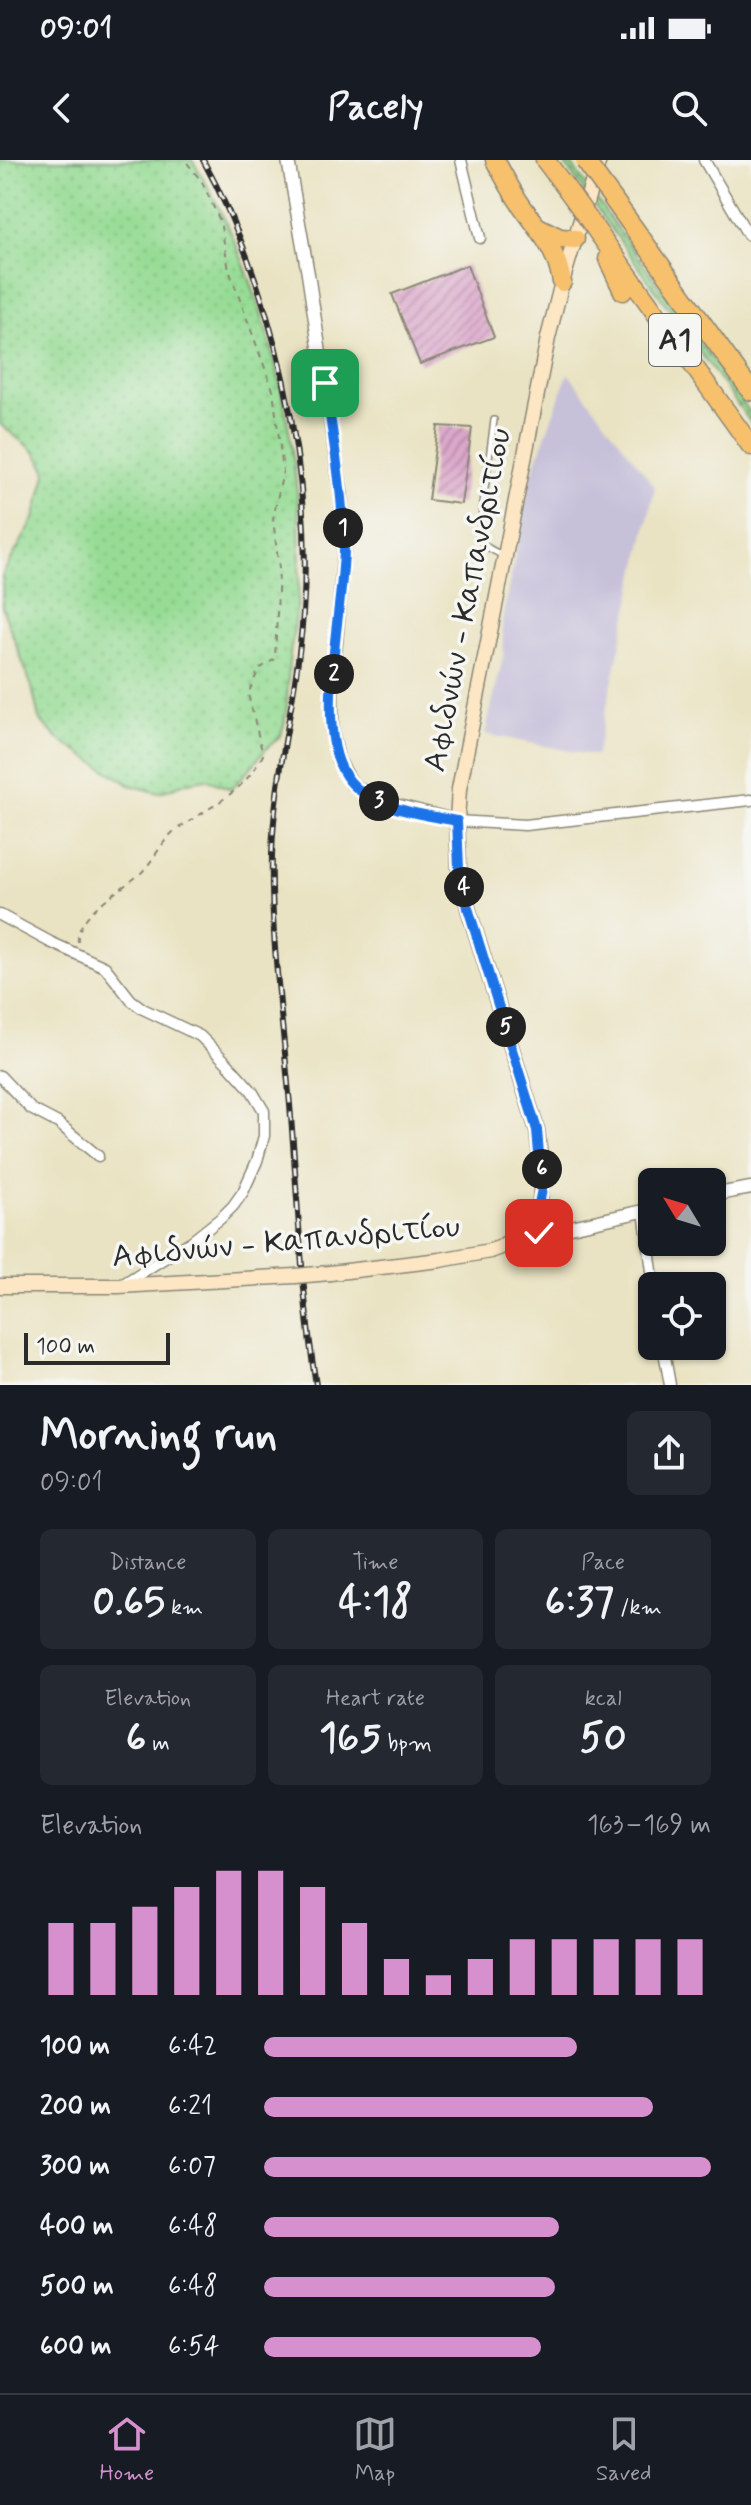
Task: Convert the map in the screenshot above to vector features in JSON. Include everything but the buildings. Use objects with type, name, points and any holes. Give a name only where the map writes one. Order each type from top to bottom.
[{"type":"highway","points":[[495,160],[514,194],[555,253],[562,282]]},
{"type":"highway","name":"Α1","points":[[545,160],[747,441]]},
{"type":"highway","name":"Α1","points":[[585,160],[751,391]]},
{"type":"highway","points":[[614,202],[641,223]]},
{"type":"highway","points":[[540,228],[560,238],[575,239]]},
{"type":"highway","points":[[599,234],[623,291]]},
{"type":"highway","points":[[706,308],[733,365]]},
{"type":"highway","points":[[697,392],[747,441]]},
{"type":"main road","name":"Αφιδνών - Καπανδριτίου","points":[[0,1286],[119,1286],[295,1276],[476,1254],[501,1247],[526,1229],[538,1209],[542,1189],[537,1130],[468,908],[459,868],[457,821],[459,789],[540,375],[562,282],[599,160]]},
{"type":"street","points":[[288,160],[342,506],[344,550],[332,689],[332,731],[338,760],[352,784],[375,800],[457,821],[525,825],[751,800]]},
{"type":"street","points":[[461,160],[480,238]]},
{"type":"street","points":[[704,160],[748,235]]},
{"type":"street","points":[[0,915],[105,967],[131,1000],[143,1009],[200,1036],[252,1091],[264,1111],[264,1136],[257,1161],[233,1206],[192,1241],[119,1286]]},
{"type":"street","points":[[0,1076],[31,1109],[58,1123],[98,1156]]},
{"type":"street","points":[[726,1192],[751,1188]]},
{"type":"street","points":[[526,1229],[544,1233],[638,1212]]},
{"type":"street","points":[[666,1360],[670,1385]]},
{"type":"lane","points":[[494,420],[479,534],[480,541],[506,558]]},
{"type":"path","points":[[80,955],[78,937],[84,921],[104,900],[142,872],[173,833],[234,793],[253,774],[263,755],[248,694],[259,669],[275,659],[279,569],[273,519],[283,471],[279,431],[273,390],[229,270],[220,221],[202,182],[185,160]]},
{"type":"shaded area","points":[[568,373],[655,487],[596,756],[485,734],[504,653],[502,621],[530,479]]},
{"type":"green space","points":[[0,160],[192,160],[218,206],[241,258],[277,370],[289,429],[300,544],[297,605],[283,729],[279,738],[231,789],[206,779],[159,793],[130,785],[58,739],[39,719],[32,687],[2,607],[3,574],[34,519],[47,471],[35,452],[0,424]]},
{"type":"green space","points":[[562,160],[568,160],[751,414],[751,423]]},
{"type":"railway","points":[[203,160],[250,264],[268,321],[295,439],[302,499],[305,557],[303,613],[277,794],[272,885],[303,1280],[316,1385]]},
{"type":"route","points":[[325,383],[341,492],[344,550],[332,689],[332,731],[338,760],[352,784],[375,800],[457,821],[459,868],[468,908],[537,1130],[542,1189],[538,1209],[526,1229],[539,1233]]}]
